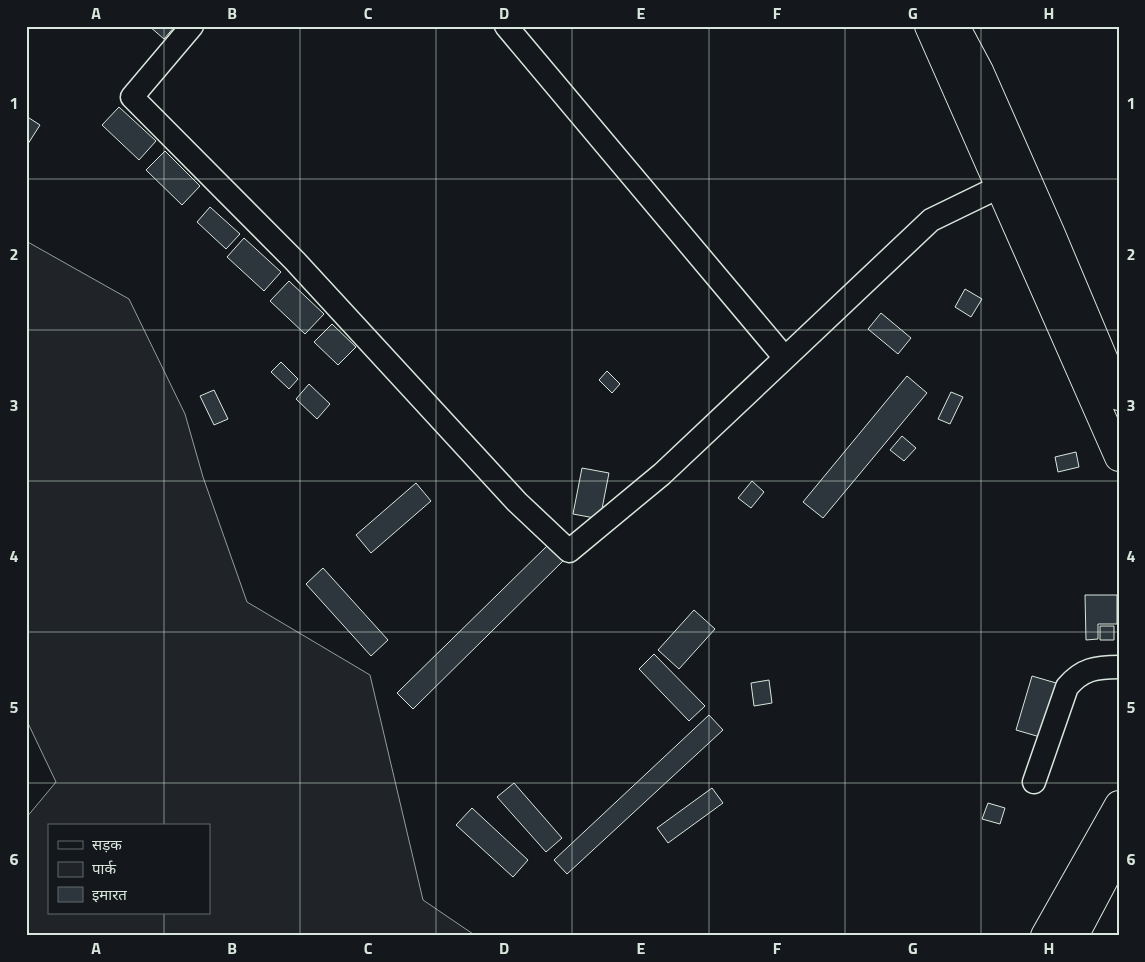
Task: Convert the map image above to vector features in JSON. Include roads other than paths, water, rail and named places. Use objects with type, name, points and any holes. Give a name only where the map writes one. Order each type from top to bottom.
[{"type":"main road","points":[[929,26],[1119,457]]},
{"type":"main road","points":[[956,26],[983,80],[1054,241],[1119,396]]},
{"type":"main road","points":[[1045,936],[1119,805]]},
{"type":"main road","points":[[1074,936],[1119,851]]},
{"type":"lane","points":[[192,26],[132,97],[295,261],[517,502],[570,551],[662,474],[932,220],[1001,186]]},
{"type":"lane","points":[[506,26],[785,358]]},
{"type":"lane","points":[[1034,782],[1067,687],[1074,679],[1086,671],[1119,667]]}]
